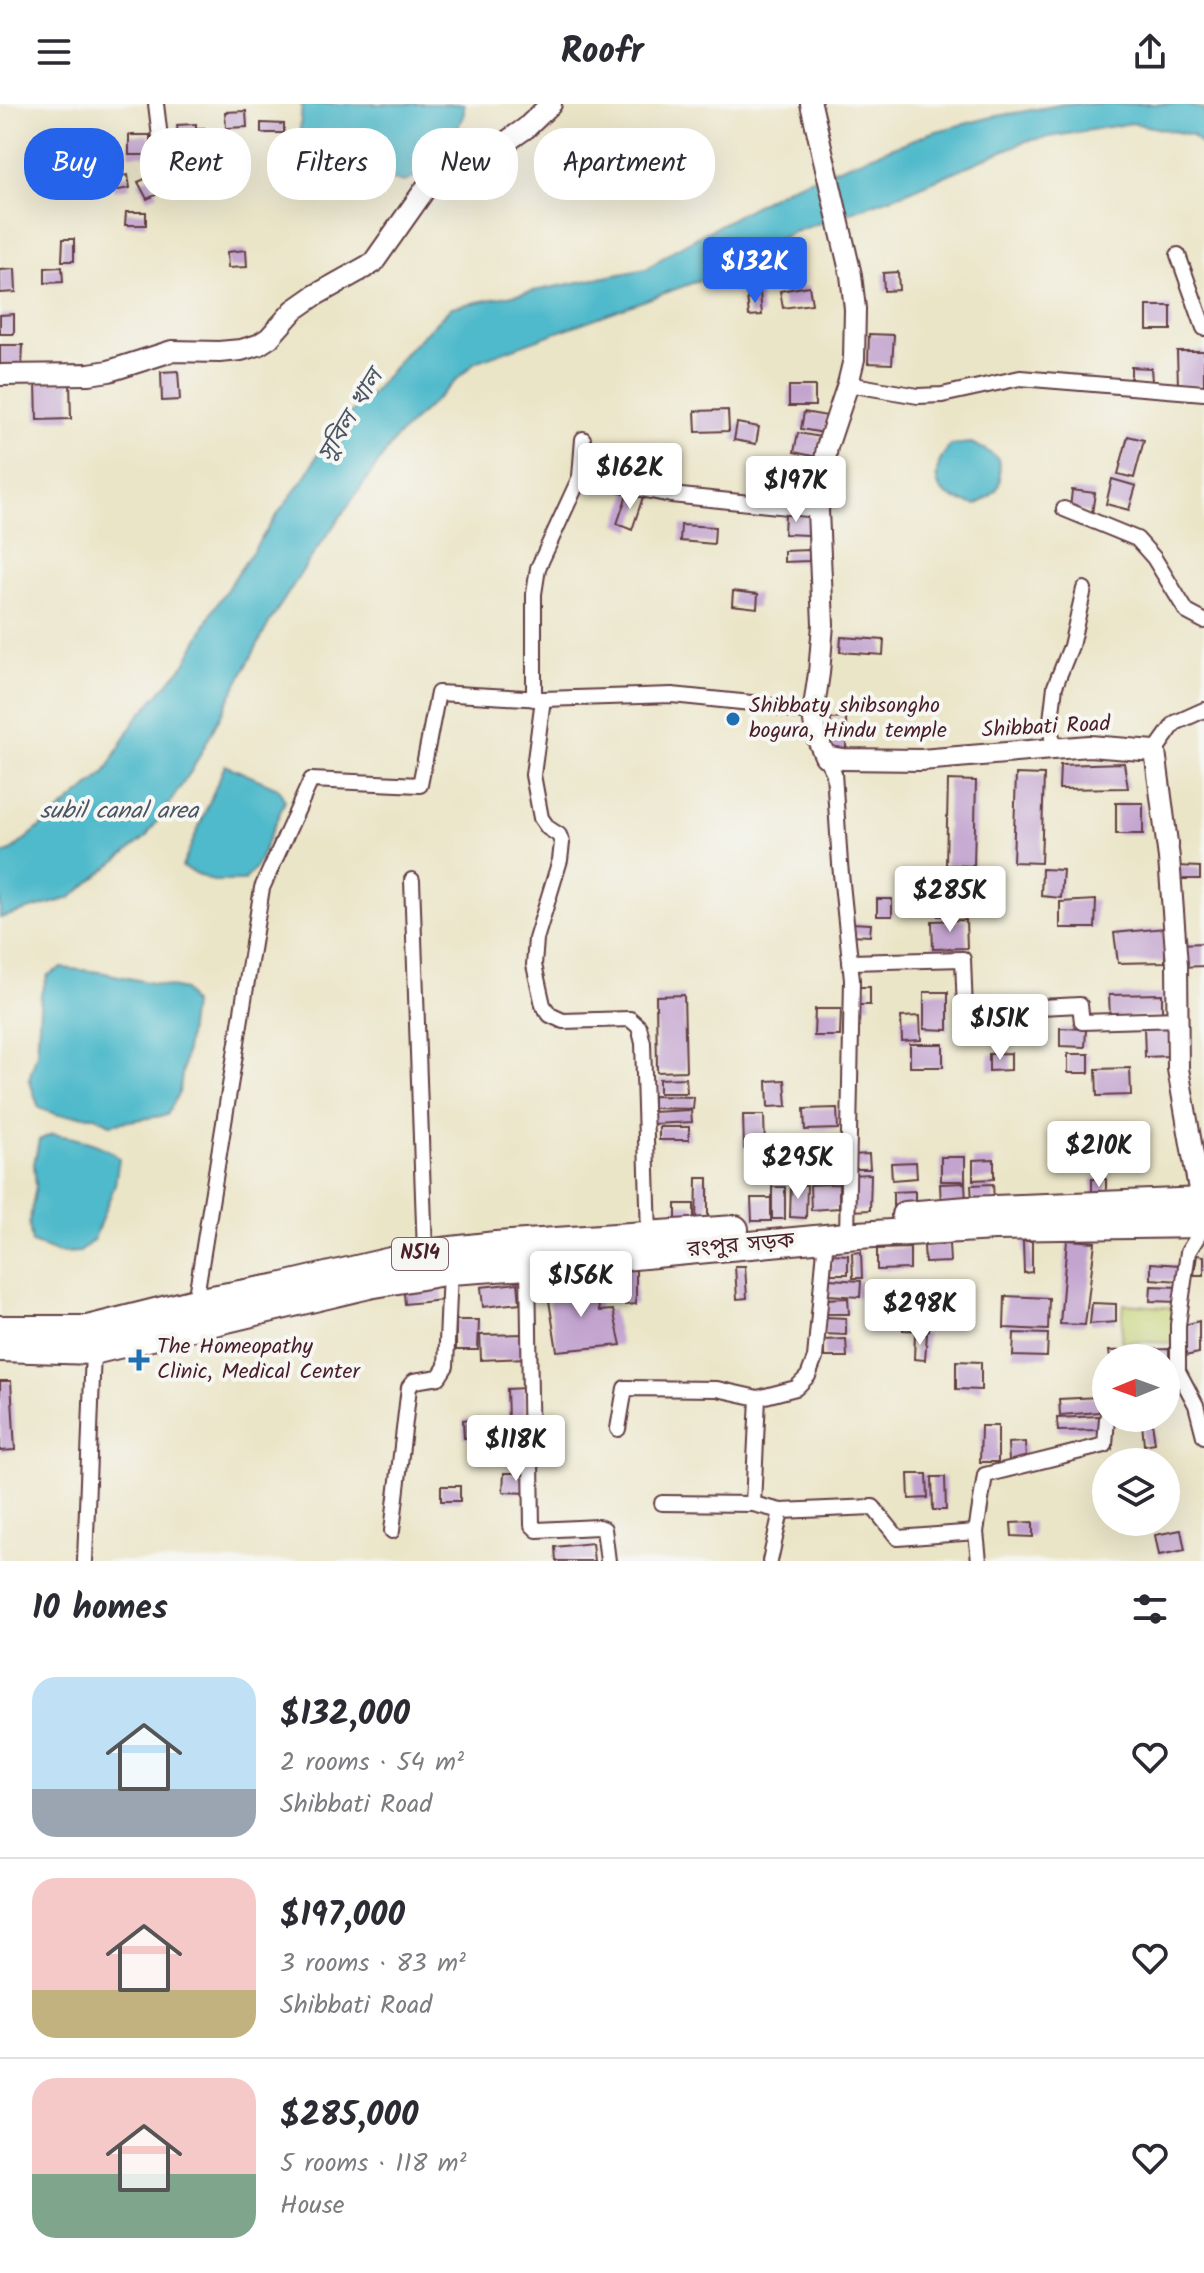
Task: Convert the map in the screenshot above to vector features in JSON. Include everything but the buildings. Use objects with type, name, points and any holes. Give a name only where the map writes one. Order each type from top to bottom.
[{"type":"highway","name":"রংপুর সড়ক","points":[[0,1329],[87,1329],[195,1302],[279,1287],[425,1253],[496,1245],[649,1235],[994,1227],[1203,1213]]},
{"type":"highway","name":"রংপুর সড়ক","points":[[0,1348],[93,1351],[369,1285],[450,1271],[528,1266],[840,1231]]},
{"type":"street","points":[[156,104],[159,128]]},
{"type":"street","points":[[0,375],[89,374],[109,371],[172,351],[219,352],[258,345],[269,338],[294,310],[373,263],[428,185],[490,153],[526,128],[551,104]]},
{"type":"street","points":[[618,1429],[625,1388],[717,1389],[758,1398],[796,1388],[808,1376],[815,1358],[840,1231],[851,1078],[852,980],[834,773],[816,735],[813,714],[823,624],[818,510],[827,447],[854,359],[855,309],[851,275],[811,104]]},
{"type":"street","points":[[1178,255],[1204,328]]},
{"type":"street","points":[[848,384],[918,396],[942,395],[1020,378],[1204,393]]},
{"type":"street","points":[[583,439],[580,477],[538,568],[534,594],[538,699],[533,775],[541,818],[548,828],[559,835],[562,843],[560,860],[536,939],[534,965],[543,1005],[550,1015],[563,1021],[630,1019],[639,1027],[643,1043],[649,1235]]},
{"type":"street","points":[[580,477],[671,495],[818,510]]},
{"type":"street","points":[[1064,509],[1137,539],[1154,558],[1187,612],[1204,621]]},
{"type":"street","points":[[1055,750],[1050,729],[1055,686],[1071,646],[1084,589]]},
{"type":"street","points":[[195,1302],[262,888],[311,780],[420,785],[438,693],[538,699],[672,695],[761,704],[813,714]]},
{"type":"street","points":[[1176,1344],[1188,1252],[1198,1236],[1203,1213],[1178,1069],[1177,965],[1169,858],[1155,751],[1175,723],[1204,710]]},
{"type":"street","name":"Shibbati Road","points":[[825,756],[921,760],[1089,746],[1155,751]]},
{"type":"street","points":[[412,880],[425,1253]]},
{"type":"street","points":[[850,962],[963,959],[965,1011],[1080,1005],[1082,1022],[1179,1019]]},
{"type":"street","points":[[528,1266],[532,1525],[537,1530],[604,1529],[608,1561]]},
{"type":"street","points":[[392,1531],[409,1387],[414,1381],[439,1377],[446,1366],[450,1271]]},
{"type":"street","points":[[85,1561],[93,1351]]},
{"type":"street","points":[[1180,1383],[1196,1405],[1204,1436]]},
{"type":"street","points":[[753,1504],[758,1398]]},
{"type":"street","points":[[979,1561],[976,1532],[985,1475],[1105,1445],[1106,1432]]},
{"type":"street","points":[[662,1503],[753,1504],[781,1511],[873,1507],[898,1538],[976,1532]]},
{"type":"street","points":[[770,1561],[781,1511]]},
{"type":"green space","points":[[1124,1304],[1176,1308],[1172,1343],[1121,1341]]},
{"type":"water","points":[[302,104],[464,104],[458,128],[412,128],[412,178],[405,182],[396,180],[396,128],[300,128]]},
{"type":"water","name":"subil canal area","points":[[1065,104],[1183,104],[1204,109],[1204,148],[1192,135],[1132,123],[1026,141],[907,192],[791,233],[706,278],[475,362],[396,438],[308,562],[269,623],[192,770],[146,837],[70,898],[0,918],[0,855],[11,851],[105,773],[135,720],[185,664],[215,607],[308,473],[331,430],[370,396],[408,350],[452,307],[646,269],[674,250],[789,187],[933,132],[992,117]]},
{"type":"water","points":[[971,443],[998,459],[999,468],[1000,482],[995,492],[976,505],[949,496],[937,481],[940,461],[951,445]]},
{"type":"water","points":[[225,765],[278,788],[285,801],[256,867],[244,881],[213,881],[182,867]]},
{"type":"water","points":[[61,968],[100,972],[184,990],[192,1004],[187,1044],[179,1093],[167,1115],[110,1124],[95,1116],[58,1115],[39,1108],[29,1079],[37,1053],[41,994],[48,975]]},
{"type":"water","points":[[52,1134],[96,1144],[119,1158],[115,1184],[94,1239],[80,1252],[59,1253],[32,1243],[29,1224],[36,1186],[34,1164],[39,1140]]},
{"type":"place","name":"Shibbaty shibsongho bogura, Hindu temple","points":[[733,719]]},
{"type":"place","name":"The Homeopathy Clinic, Medical Center","points":[[139,1360]]},
{"type":"water label","name":"সুবিল খাল","points":[[351,416]]}]
